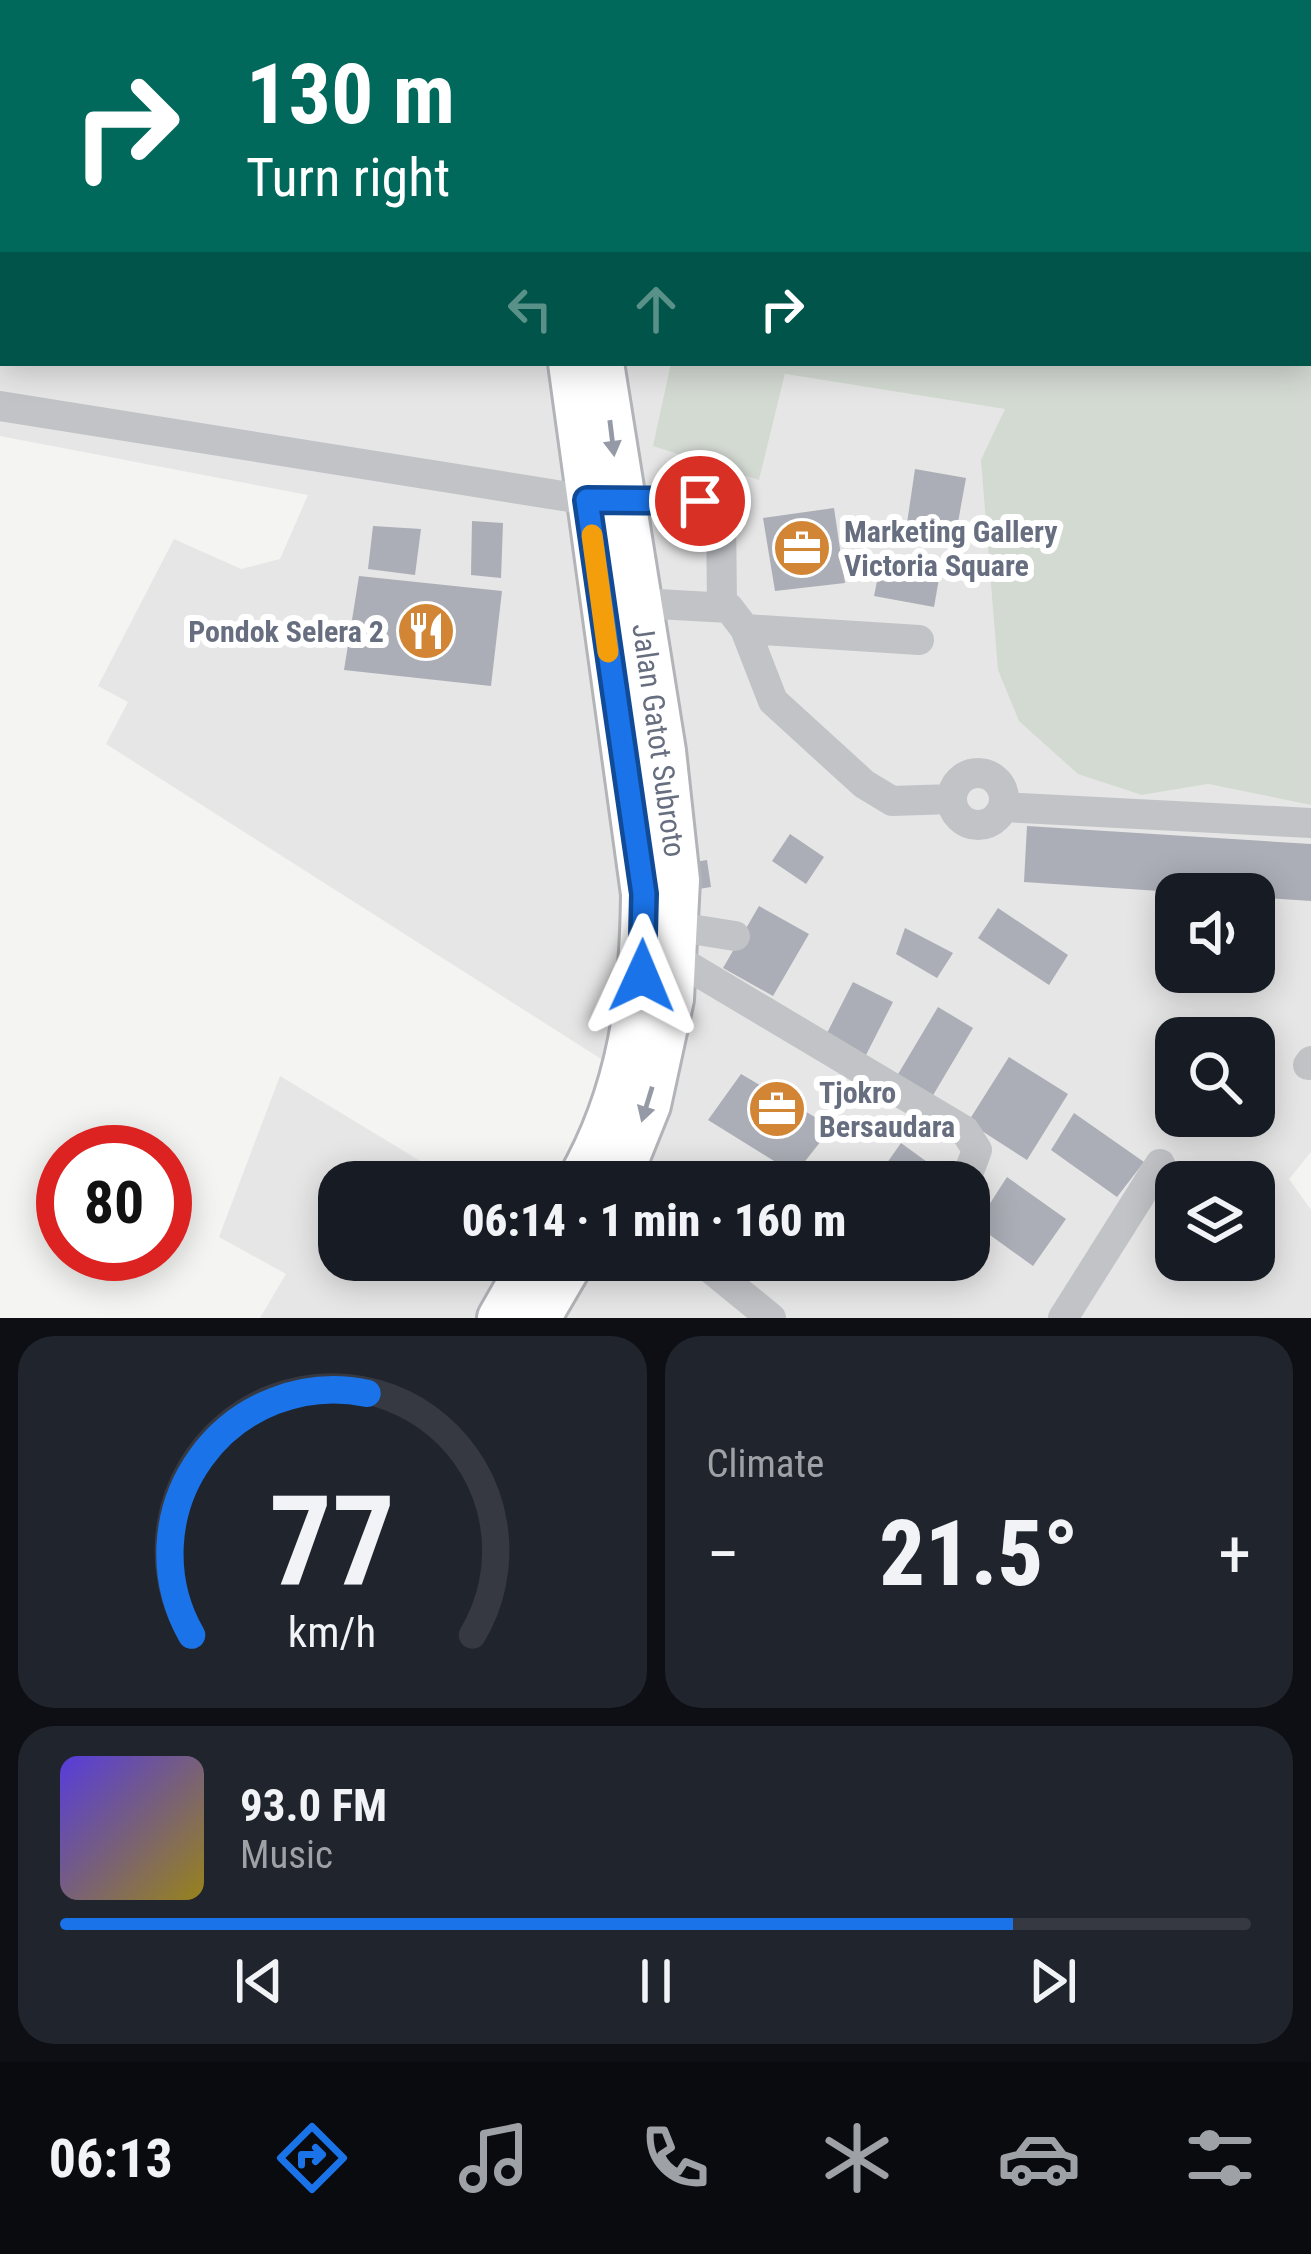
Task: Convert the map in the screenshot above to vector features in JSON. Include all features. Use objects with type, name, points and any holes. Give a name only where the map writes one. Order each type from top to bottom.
[{"type":"highway","name":"Jalan Gatot Subroto","points":[[571,366],[664,751],[678,944],[649,1105],[608,1161]]},
{"type":"highway","name":"Jalan Gatot Subroto","points":[[602,366],[606,507]]},
{"type":"highway","name":"Jalan Gatot Subroto","points":[[600,1161],[628,1065],[643,955],[644,894],[623,585]]},
{"type":"highway","points":[[499,1318],[520,1281]]},
{"type":"highway","points":[[539,1318],[561,1281]]},
{"type":"street","points":[[0,406],[606,507],[677,498],[711,505],[721,512],[722,606]]},
{"type":"street","points":[[623,585],[722,606],[745,629],[773,701],[864,784],[892,801],[952,799],[957,814],[978,825],[994,820],[1003,807],[1311,823]]},
{"type":"street","points":[[745,629],[919,640]]},
{"type":"street","points":[[678,944],[734,936]]},
{"type":"street","points":[[678,944],[965,1131],[977,1150],[973,1161]]},
{"type":"street","points":[[1065,1317],[1155,1172]]},
{"type":"street","points":[[726,1281],[771,1318]]},
{"type":"shaded area","points":[[0,366],[670,366],[654,446],[759,479],[785,374],[1006,409],[1142,795],[1208,784],[1311,805],[1311,1152],[1289,1179],[1311,1210],[1311,1318],[260,1318],[286,1274],[219,1237],[280,1076],[420,1161],[318,1161],[318,1281],[990,1281],[990,1161],[566,1161],[609,1064],[106,744],[128,702],[98,686],[174,539],[241,569],[280,559],[308,495],[0,436]]},
{"type":"shaded area","points":[[670,366],[1311,366],[1311,805],[1208,784],[1142,795],[1078,774],[1019,721],[998,670],[981,460],[1005,409],[785,374],[759,480],[653,446]]},
{"type":"building","points":[[915,469],[966,478],[955,539],[906,530]]},
{"type":"building","points":[[834,508],[845,583],[775,591],[763,518]]},
{"type":"building","points":[[472,521],[503,523],[501,578],[471,575]]},
{"type":"building","points":[[373,526],[421,529],[415,575],[368,569]]},
{"type":"building","points":[[881,561],[940,573],[934,607],[874,596]]},
{"type":"building","points":[[359,576],[502,591],[491,686],[344,670]]},
{"type":"building","points":[[1027,826],[1311,844],[1311,901],[1275,899],[1275,873],[1155,873],[1155,891],[1024,882]]},
{"type":"building","points":[[790,834],[824,857],[806,884],[772,861]]},
{"type":"building","points":[[707,860],[711,887],[686,891],[682,864]]},
{"type":"building","points":[[759,906],[809,934],[773,996],[723,968]]},
{"type":"building","points":[[998,908],[1068,955],[1049,985],[978,938]]},
{"type":"building","points":[[905,928],[953,953],[937,978],[896,954]]},
{"type":"building","points":[[853,982],[893,1002],[866,1055],[826,1035]]},
{"type":"building","points":[[938,1007],[973,1028],[929,1102],[894,1081]]},
{"type":"building","points":[[1009,1057],[1068,1094],[1027,1160],[968,1122]]},
{"type":"building","points":[[741,1074],[832,1127],[805,1161],[774,1161],[708,1120]]},
{"type":"building","points":[[1074,1113],[1144,1162],[1117,1197],[1051,1150]]},
{"type":"building","points":[[901,1143],[926,1161],[888,1161]]},
{"type":"building","points":[[1007,1177],[1066,1219],[1033,1266],[990,1235],[990,1203]]},
{"type":"slow traffic","points":[[592,535],[608,652]]},
{"type":"place","name":"Marketing Gallery Victoria Square","points":[[802,548]]},
{"type":"place","name":"Pondok Selera 2","points":[[426,631]]},
{"type":"place","name":"Tjokro Bersaudara","points":[[777,1109]]},
{"type":"route","points":[[642,976],[644,894],[587,500],[700,501]]}]
